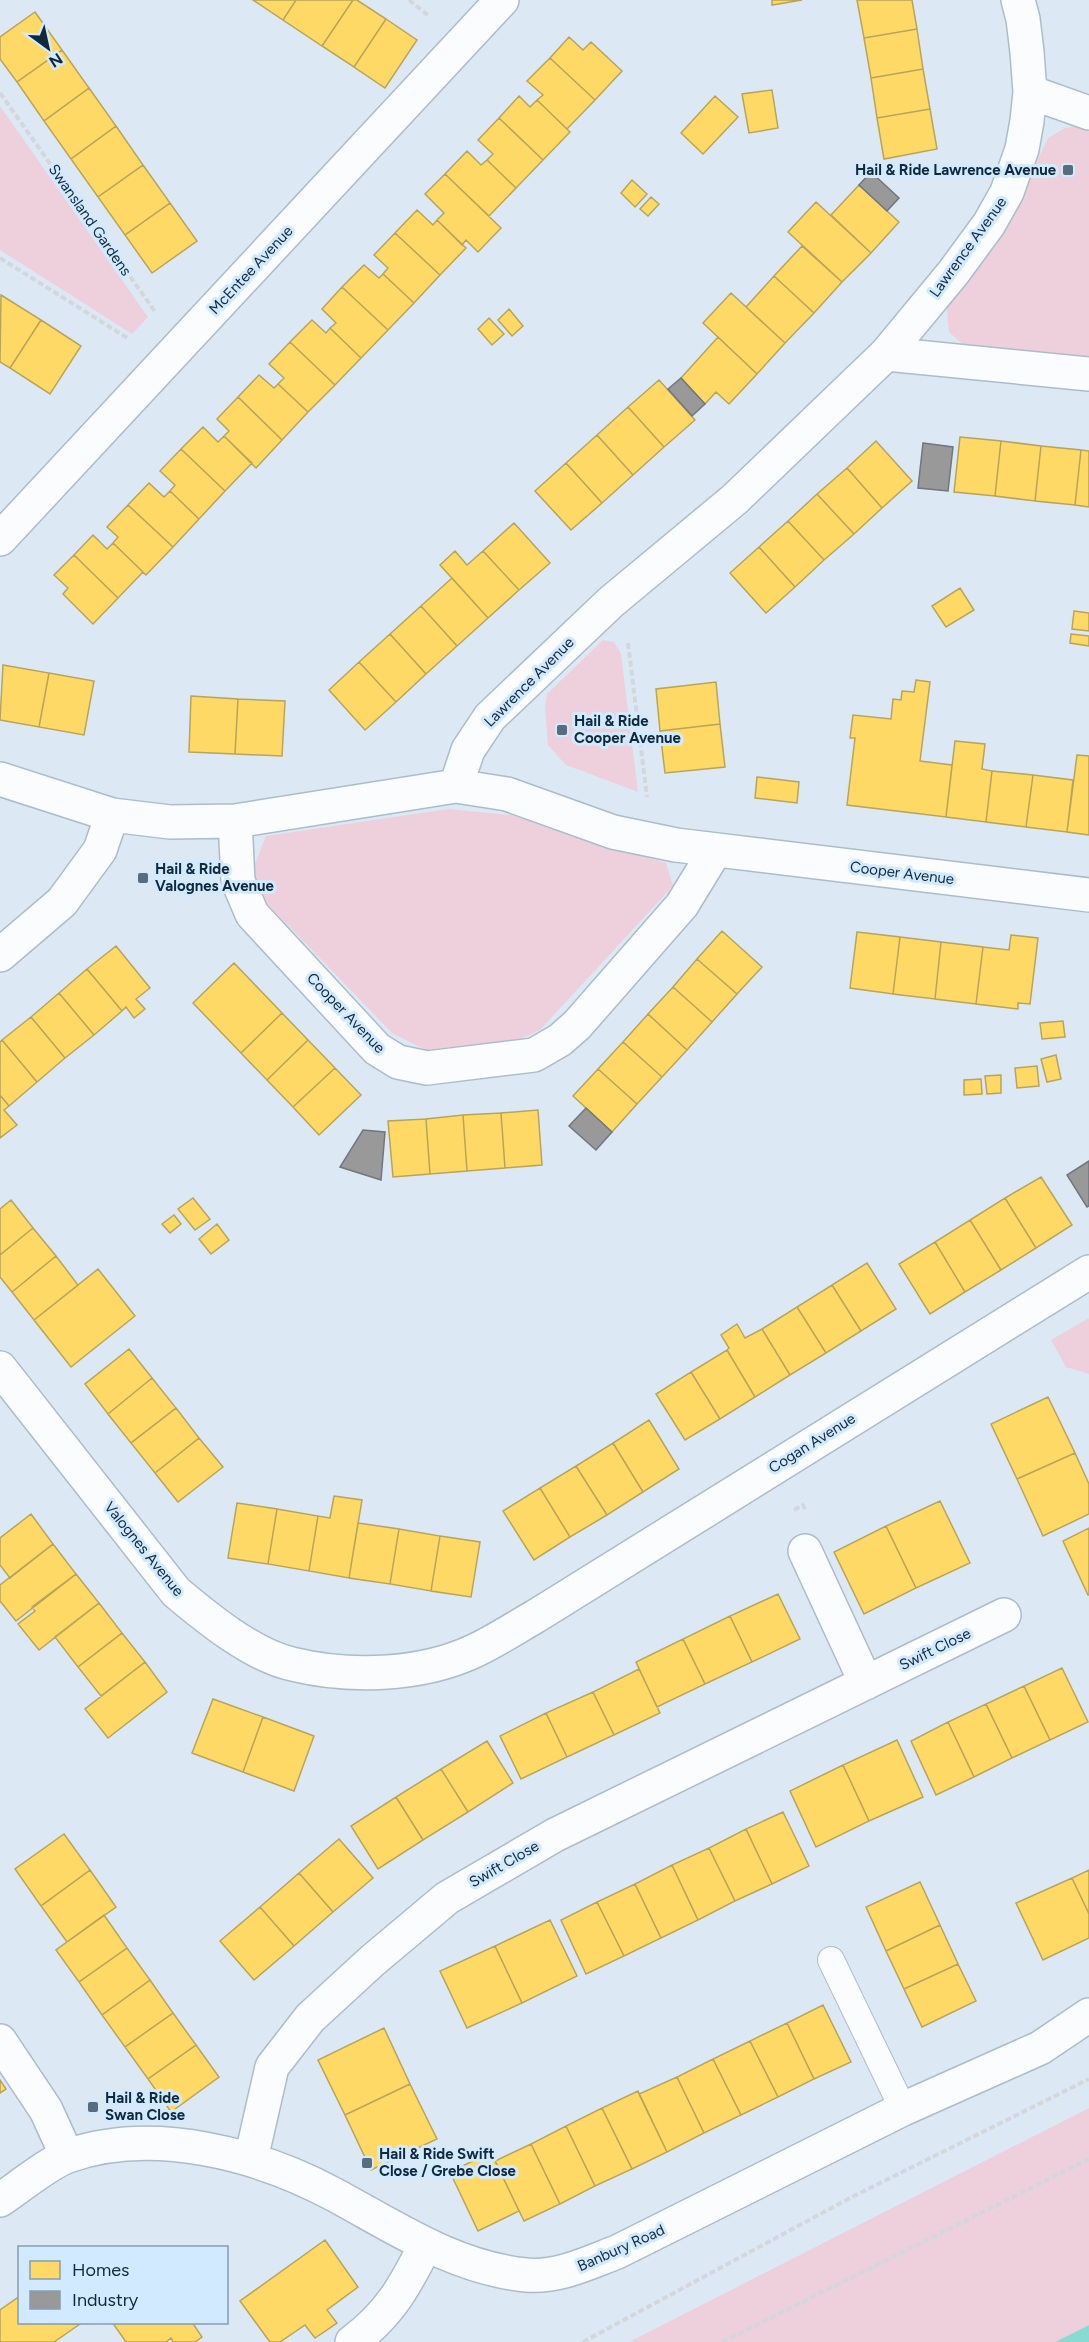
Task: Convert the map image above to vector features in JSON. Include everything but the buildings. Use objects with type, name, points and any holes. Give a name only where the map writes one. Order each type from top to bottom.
[{"type":"street","name":"McEntee Avenue","points":[[0,539],[502,0]]},
{"type":"street","name":"Lawrence Avenue","points":[[456,786],[468,750],[490,717],[611,602],[735,499],[886,354],[953,273],[989,224],[1007,192],[1022,149],[1030,92],[1023,20],[1018,0]]},
{"type":"street","points":[[1030,92],[1089,113]]},
{"type":"street","points":[[886,354],[1089,374]]},
{"type":"street","points":[[0,779],[112,815],[170,822],[235,821],[456,786]]},
{"type":"street","name":"Cooper Avenue","points":[[456,786],[507,794],[613,832],[715,851],[1089,895]]},
{"type":"street","points":[[0,955],[62,902],[100,850],[112,815]]},
{"type":"street","name":"Cooper Avenue","points":[[235,821],[238,881],[252,914],[377,1049],[398,1062],[427,1068],[534,1055],[560,1040],[682,905],[715,851]]},
{"type":"street","name":"Cogan Avenue","points":[[536,1616],[1089,1272]]},
{"type":"street","name":"Valognes Avenue","points":[[0,1368],[176,1592],[217,1625],[246,1643],[291,1664],[349,1672],[416,1670],[472,1653],[536,1616]]},
{"type":"street","points":[[805,1551],[866,1683]]},
{"type":"street","name":"Swift Close","points":[[251,2159],[272,2067],[310,2018],[372,1961],[447,1898],[555,1835],[1004,1616]]},
{"type":"street","name":"Banbury Road","points":[[0,2200],[67,2156],[129,2144],[191,2147],[251,2159],[308,2181],[425,2246],[483,2268],[528,2276],[569,2271],[617,2252],[903,2109],[1040,2048],[1089,2015]]},
{"type":"street","points":[[0,2041],[46,2110],[67,2156]]},
{"type":"street","points":[[352,2342],[373,2327],[402,2292],[425,2246]]},
{"type":"lane","points":[[831,1960],[903,2109]]},
{"type":"path","points":[[409,0],[418,6]]},
{"type":"path","name":"Swansland Gardens","points":[[0,93],[153,310],[173,355]]},
{"type":"path","points":[[0,258],[129,339],[173,355]]},
{"type":"path","points":[[611,602],[627,634],[652,840]]},
{"type":"path","points":[[583,2342],[848,2199],[1089,2079]]},
{"type":"path","points":[[722,2342],[1089,2159]]},
{"type":"shaded area","points":[[0,106],[148,317],[132,334],[0,250]]},
{"type":"shaded area","points":[[1082,125],[1089,132],[1089,358],[964,345],[949,332],[947,308],[1000,240],[1048,138],[1065,128]]},
{"type":"shaded area","points":[[603,640],[614,642],[621,654],[638,792],[566,765],[548,745],[545,708],[547,694]]},
{"type":"shaded area","points":[[448,809],[511,815],[666,863],[673,886],[540,1030],[518,1040],[426,1050],[392,1033],[259,895],[251,874],[266,836]]},
{"type":"shaded area","points":[[1089,1318],[1089,1374],[1066,1367],[1051,1340]]},
{"type":"shaded area","points":[[1089,2108],[1089,2325],[1055,2342],[629,2342]]},
{"type":"shaded area","points":[[1089,2325],[1089,2342],[1055,2342]]},
{"type":"place","name":"Hail & Ride Lawrence Avenue","points":[[1068,170]]},
{"type":"place","name":"Hail & Ride Cooper Avenue","points":[[562,730]]},
{"type":"place","name":"Hail & Ride Valognes Avenue","points":[[143,878]]},
{"type":"place","name":"Hail & Ride Swan Close","points":[[93,2107]]},
{"type":"place","name":"Hail & Ride Swift Close / Grebe Close","points":[[367,2163]]}]
